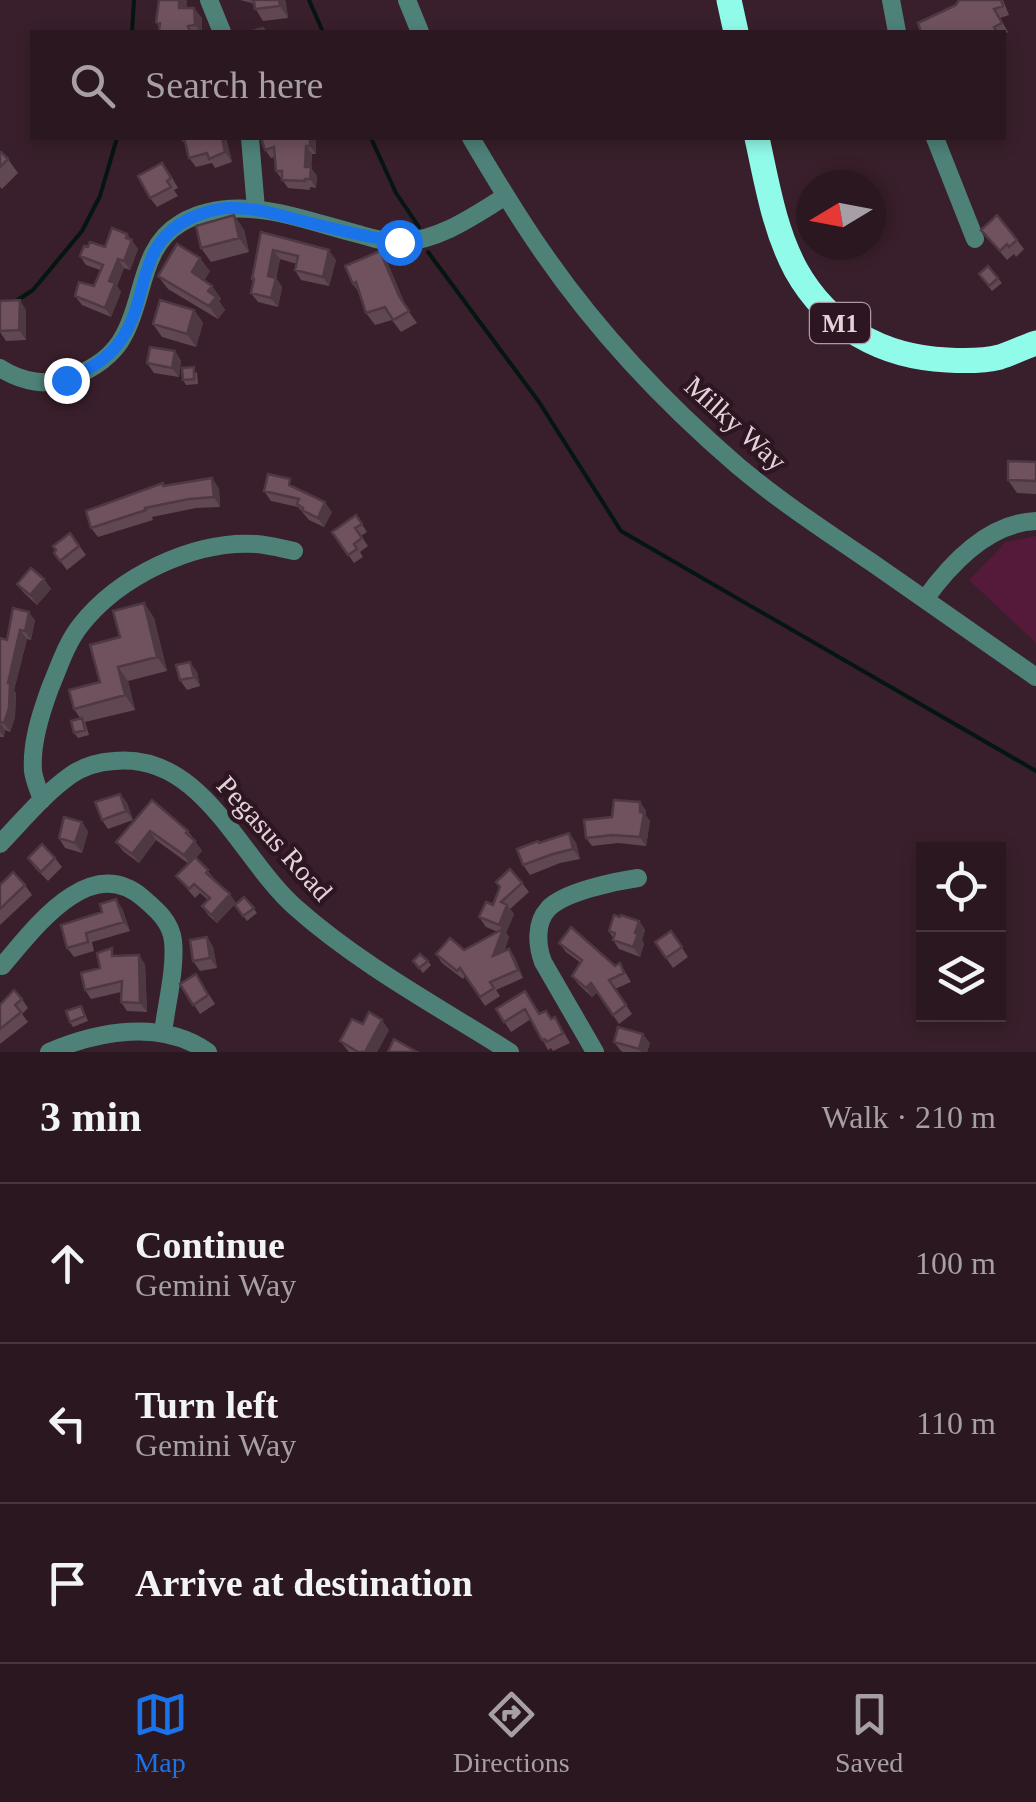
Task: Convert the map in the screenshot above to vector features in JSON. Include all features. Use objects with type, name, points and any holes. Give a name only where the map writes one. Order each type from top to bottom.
[{"type":"highway","points":[[730,0],[736,30]]},
{"type":"highway","name":"M1","points":[[758,140],[772,210],[795,267],[822,307],[842,326],[877,346],[927,359],[999,357],[1036,343]]},
{"type":"street","points":[[210,0],[221,30]]},
{"type":"street","points":[[406,0],[419,30]]},
{"type":"street","points":[[892,0],[897,30]]},
{"type":"street","points":[[250,140],[256,209]]},
{"type":"street","name":"Milky Way","points":[[472,140],[545,256],[587,311],[685,417],[759,483],[1036,677]]},
{"type":"street","points":[[936,140],[975,240]]},
{"type":"street","points":[[0,368],[15,377],[42,383],[66,380],[99,363],[124,336],[153,252],[179,224],[202,213],[224,208],[256,209],[399,242],[448,231],[506,196]]},
{"type":"street","points":[[925,599],[959,559],[988,535],[1036,521]]},
{"type":"street","points":[[42,800],[34,772],[34,751],[44,705],[79,627],[104,599],[177,556],[254,544],[294,551]]},
{"type":"street","name":"Pegasus Road","points":[[0,844],[73,774],[100,762],[130,759],[154,763],[181,777],[204,799],[290,902],[322,931],[510,1052]]},
{"type":"street","points":[[594,1052],[542,962],[537,946],[540,928],[547,910],[568,897],[612,881],[638,878]]},
{"type":"street","points":[[2,966],[49,914],[80,890],[102,884],[134,890],[168,922],[171,930],[172,960],[163,1034]]},
{"type":"street","points":[[50,1052],[81,1038],[120,1032],[163,1034],[199,1045],[208,1052]]},
{"type":"shaded area","points":[[1036,536],[1036,643],[969,580],[1006,542]]},
{"type":"building","points":[[159,0],[179,0],[179,8],[194,8],[195,25],[188,26],[189,30],[159,30],[160,23],[156,22]]},
{"type":"building","points":[[251,0],[279,0],[280,6],[255,9]]},
{"type":"building","points":[[959,0],[1001,0],[1003,6],[994,9],[1002,23],[994,27],[996,30],[920,30],[918,23]]},
{"type":"building","points":[[184,140],[222,140],[225,152],[209,159],[207,153],[189,158]]},
{"type":"building","points":[[262,140],[310,140],[305,167],[311,167],[310,179],[282,180],[282,171],[276,171],[274,147],[265,150]]},
{"type":"building","points":[[0,153],[8,159],[0,167]]},
{"type":"building","points":[[162,163],[171,178],[167,181],[171,187],[150,198],[138,176]]},
{"type":"building","points":[[234,215],[239,238],[201,248],[196,226]]},
{"type":"building","points":[[997,215],[1017,240],[1000,251],[981,230]]},
{"type":"building","points":[[112,228],[132,240],[124,261],[118,259],[109,281],[115,283],[105,308],[75,296],[79,282],[94,286],[103,265],[80,256],[84,246],[88,247],[90,242],[105,247]]},
{"type":"building","points":[[261,232],[329,250],[323,277],[295,270],[298,256],[273,250],[268,276],[276,278],[271,298],[251,293]]},
{"type":"building","points":[[177,244],[200,258],[192,272],[212,286],[208,291],[216,297],[209,306],[158,276]]},
{"type":"building","points":[[380,251],[409,311],[393,320],[385,307],[366,313],[356,282],[353,284],[345,266]]},
{"type":"building","points":[[988,266],[998,278],[989,286],[979,274]]},
{"type":"building","points":[[20,300],[19,330],[0,331],[0,301]]},
{"type":"building","points":[[160,300],[194,310],[187,334],[153,324]]},
{"type":"building","points":[[150,347],[175,351],[172,368],[147,363]]},
{"type":"building","points":[[194,367],[194,379],[183,380],[182,368]]},
{"type":"building","points":[[1008,461],[1036,462],[1036,481],[1008,480]]},
{"type":"building","points":[[268,474],[290,479],[289,485],[325,502],[318,518],[302,510],[297,504],[299,499],[264,491]]},
{"type":"building","points":[[212,478],[214,497],[145,508],[91,528],[86,511],[163,483]]},
{"type":"building","points":[[356,515],[362,524],[355,528],[362,538],[354,544],[357,549],[348,555],[332,532]]},
{"type":"building","points":[[70,533],[79,546],[60,561],[53,546]]},
{"type":"building","points":[[31,568],[44,579],[30,595],[17,584]]},
{"type":"building","points":[[144,603],[157,657],[118,667],[125,695],[74,709],[69,690],[100,682],[90,645],[120,637],[113,611]]},
{"type":"building","points":[[13,608],[29,612],[25,631],[20,630],[8,683],[9,708],[4,723],[0,722],[0,638],[7,640]]},
{"type":"building","points":[[190,662],[194,677],[180,680],[176,665]]},
{"type":"building","points":[[82,718],[85,730],[74,733],[71,721]]},
{"type":"building","points":[[120,794],[126,811],[102,820],[95,802]]},
{"type":"building","points":[[152,800],[195,841],[184,855],[150,831],[132,854],[116,842]]},
{"type":"building","points":[[614,800],[640,802],[640,812],[644,813],[640,837],[586,838],[584,820],[612,817]]},
{"type":"building","points":[[64,817],[82,822],[75,843],[59,838]]},
{"type":"building","points":[[569,833],[573,849],[523,865],[517,849]]},
{"type":"building","points":[[42,844],[55,858],[41,872],[28,858]]},
{"type":"building","points":[[195,857],[208,870],[206,873],[230,894],[211,915],[202,906],[210,898],[194,884],[189,889],[176,876]]},
{"type":"building","points":[[510,869],[522,883],[501,902],[507,905],[499,925],[479,917],[486,902],[493,905],[500,887],[496,882]]},
{"type":"building","points":[[13,872],[25,885],[0,909],[0,885]]},
{"type":"building","points":[[244,897],[254,908],[243,916],[235,905]]},
{"type":"building","points":[[116,899],[124,922],[86,933],[88,942],[67,948],[61,925],[102,912],[100,904]]},
{"type":"building","points":[[614,915],[639,921],[633,947],[613,940],[615,933],[609,931]]},
{"type":"building","points":[[571,927],[615,966],[620,963],[624,973],[609,980],[626,1005],[613,1015],[591,983],[586,988],[572,976],[582,960],[559,943]]},
{"type":"building","points":[[503,929],[493,956],[509,949],[518,970],[490,982],[494,988],[480,997],[460,968],[457,971],[436,954],[450,938],[464,950]]},
{"type":"building","points":[[671,931],[682,947],[666,958],[655,942]]},
{"type":"building","points":[[207,937],[210,958],[193,961],[190,940]]},
{"type":"building","points":[[112,948],[112,956],[139,955],[140,1003],[121,1002],[122,981],[85,990],[81,973],[100,968],[97,953]]},
{"type":"building","points":[[420,954],[428,961],[419,968],[413,961]]},
{"type":"building","points":[[196,974],[208,995],[193,1005],[180,984]]},
{"type":"building","points":[[14,990],[22,999],[15,1005],[21,1012],[0,1029],[0,1005]]},
{"type":"building","points":[[525,991],[539,1014],[546,1011],[551,1019],[555,1017],[563,1033],[546,1042],[542,1040],[525,1009],[504,1022],[496,1009]]},
{"type":"building","points":[[81,1006],[85,1016],[70,1022],[66,1011]]},
{"type":"building","points":[[369,1012],[382,1020],[365,1052],[358,1052],[340,1041],[352,1019],[363,1024]]},
{"type":"building","points":[[618,1027],[643,1034],[639,1049],[614,1042]]},
{"type":"building","points":[[394,1039],[417,1052],[388,1052]]},
{"type":"waterway","points":[[132,30],[134,0]]},
{"type":"waterway","points":[[309,0],[322,30]]},
{"type":"waterway","points":[[16,301],[33,290],[82,231],[100,196],[116,140]]},
{"type":"waterway","points":[[372,140],[396,193],[419,227]]},
{"type":"waterway","points":[[428,252],[539,402],[621,531],[1036,771]]},
{"type":"route","points":[[66,380],[112,352],[124,336],[153,252],[179,224],[202,213],[224,208],[256,209],[399,242]]}]
